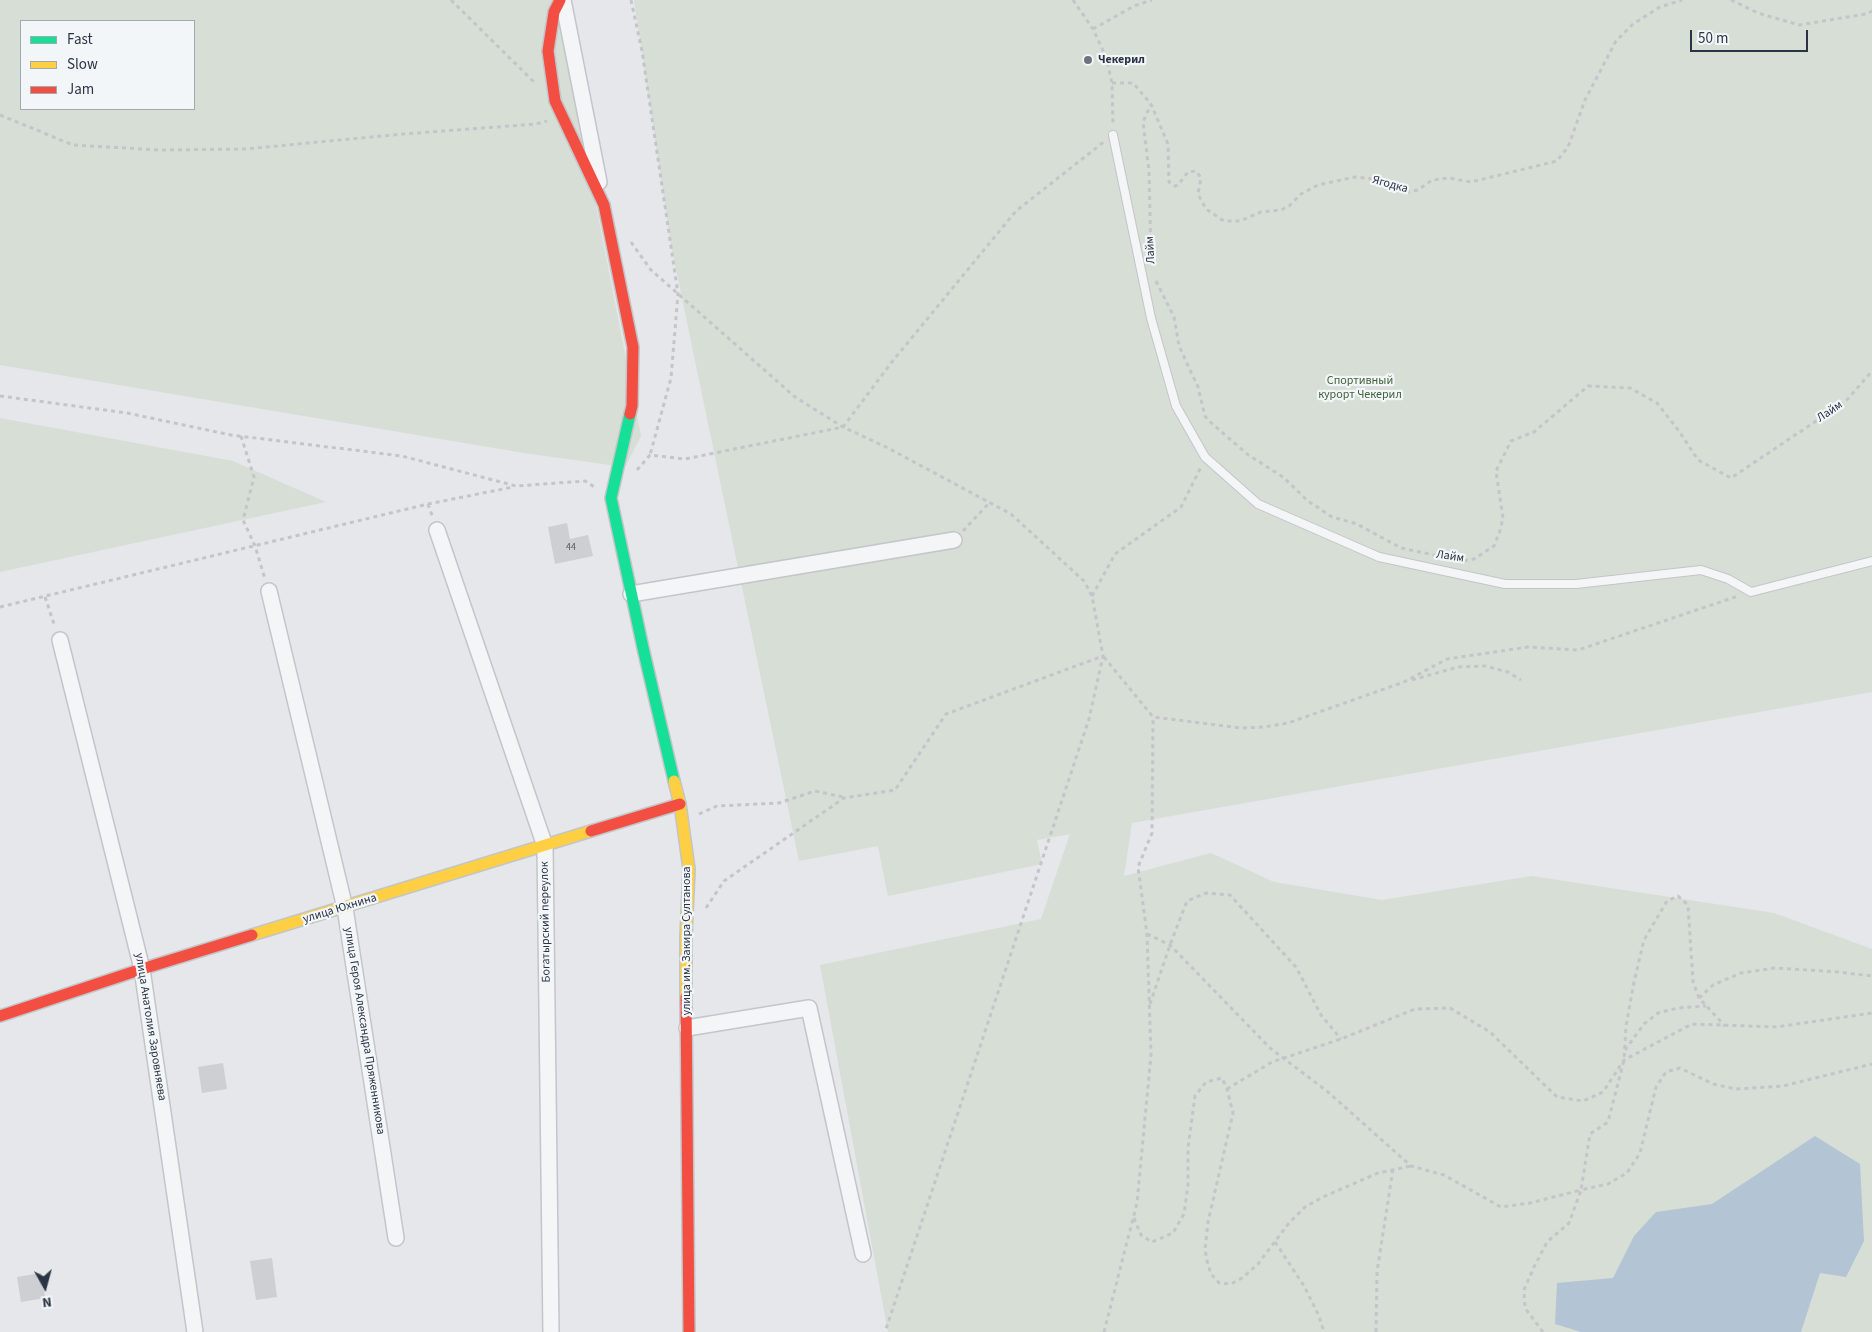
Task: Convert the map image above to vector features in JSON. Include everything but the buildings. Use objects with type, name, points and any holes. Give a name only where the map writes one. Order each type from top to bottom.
[{"type":"street","points":[[561,0],[554,12],[548,51],[554,101],[604,205]]},
{"type":"street","points":[[561,0],[633,347],[632,406],[612,498]]},
{"type":"street","name":"улица им. Закира Султанова","points":[[612,498],[631,594],[680,804],[689,869],[686,937],[689,1332]]},
{"type":"street","name":"Богатырский переулок","points":[[437,530],[545,846],[551,1332]]},
{"type":"street","points":[[631,594],[954,540]]},
{"type":"street","name":"улица Героя Александра Пряженникова","points":[[268,592],[345,908],[396,1238]]},
{"type":"street","name":"улица Анатолия Заровняева","points":[[60,640],[142,969],[195,1332]]},
{"type":"street","name":"улица Юхнина","points":[[0,1016],[142,969],[680,804]]},
{"type":"street","points":[[687,1028],[809,1008],[863,1254]]},
{"type":"lane","points":[[1112,135],[1151,318],[1176,406],[1205,458],[1258,504],[1379,558],[1505,584],[1576,584],[1701,570],[1728,579],[1751,592],[1872,561]]},
{"type":"path","points":[[451,0],[554,101]]},
{"type":"path","points":[[631,0],[642,51],[678,294],[671,378],[650,455],[631,476]]},
{"type":"path","points":[[650,455],[685,459],[843,427],[891,363],[1016,211],[1112,135],[1112,83],[1106,57],[1093,29],[1073,0]]},
{"type":"path","points":[[1093,29],[1134,6],[1152,0]]},
{"type":"path","name":"Ягодка","points":[[1151,104],[1168,144],[1169,182],[1175,186],[1178,185],[1188,172],[1196,171],[1201,178],[1198,194],[1206,209],[1224,221],[1240,221],[1261,212],[1281,210],[1289,206],[1301,194],[1318,185],[1355,178],[1374,179],[1408,192],[1418,190],[1432,180],[1450,178],[1471,182],[1557,161],[1568,147],[1585,100],[1616,41],[1633,24],[1660,6],[1682,0]]},
{"type":"path","points":[[1731,0],[1758,13],[1800,26],[1866,14],[1872,11]]},
{"type":"path","points":[[1112,83],[1133,83],[1151,104]]},
{"type":"path","name":"Лайм","points":[[1151,104],[1143,122],[1149,171],[1152,263]]},
{"type":"path","points":[[0,115],[73,145],[159,150],[245,148],[536,124],[562,116]]},
{"type":"path","points":[[627,237],[651,270],[796,397],[843,427],[886,447],[1011,514],[1084,581],[1092,596],[1103,656],[1089,719],[885,1332]]},
{"type":"path","name":"Лайм","points":[[1152,273],[1174,317],[1179,346],[1198,387],[1205,416],[1208,420],[1247,454],[1283,477],[1308,502],[1332,517],[1357,524],[1401,548],[1462,561],[1474,559],[1494,546],[1500,532],[1503,518],[1496,471],[1511,441],[1534,432],[1588,386],[1630,388],[1658,403],[1698,460],[1731,478],[1846,401],[1872,371]]},
{"type":"path","points":[[0,396],[126,413],[241,436],[402,456],[516,486]]},
{"type":"path","points":[[241,436],[254,477],[243,520],[255,546],[268,592]]},
{"type":"path","points":[[1092,596],[1115,554],[1181,507],[1205,458]]},
{"type":"path","points":[[0,607],[428,504],[516,486],[585,481],[612,498]]},
{"type":"path","points":[[954,540],[990,502]]},
{"type":"path","points":[[1404,682],[1447,659],[1528,647],[1578,650],[1751,592]]},
{"type":"path","points":[[45,596],[60,640]]},
{"type":"path","points":[[1103,656],[1153,717],[1152,832],[1138,867],[1147,934],[1151,1055],[1134,1218],[1104,1332]]},
{"type":"path","points":[[682,821],[717,806],[779,803],[815,791],[844,798],[895,790],[946,714],[1103,656]]},
{"type":"path","points":[[1153,717],[1241,728],[1264,727],[1288,723],[1404,682],[1458,667],[1485,666],[1508,672],[1521,680]]},
{"type":"path","points":[[703,913],[724,881],[844,798]]},
{"type":"path","points":[[1149,1007],[1187,901],[1206,893],[1230,894],[1296,967],[1321,1015],[1341,1039]]},
{"type":"path","points":[[1544,1332],[1525,1308],[1524,1290],[1547,1242],[1569,1223],[1580,1190],[1590,1134],[1608,1122],[1624,1060],[1626,1026],[1644,940],[1667,901],[1678,896],[1688,904],[1693,982],[1699,998],[1725,1026]]},
{"type":"path","points":[[1147,934],[1170,945],[1270,1048],[1328,1092],[1411,1166]]},
{"type":"path","points":[[1699,998],[1714,985],[1741,973],[1775,968],[1872,976]]},
{"type":"path","points":[[1625,1050],[1644,1024],[1658,1013],[1678,1008],[1707,1006]]},
{"type":"path","points":[[1227,1089],[1272,1062],[1341,1039],[1415,1009],[1450,1008],[1490,1032],[1557,1097],[1583,1100],[1603,1092],[1624,1060],[1692,1024],[1776,1027],[1872,1013]]},
{"type":"path","points":[[1134,1218],[1141,1235],[1152,1242],[1173,1233],[1184,1214],[1188,1185],[1188,1148],[1194,1096],[1206,1082],[1222,1078],[1233,1113],[1208,1222],[1205,1249],[1211,1274],[1219,1283],[1230,1284],[1242,1278],[1258,1264],[1290,1223],[1305,1208],[1323,1197],[1378,1173],[1393,1169],[1411,1166],[1444,1175],[1501,1207],[1530,1203],[1608,1184],[1627,1174],[1640,1153],[1656,1086],[1666,1072],[1680,1068],[1713,1084],[1736,1089],[1783,1086],[1872,1064]]},
{"type":"path","points":[[1376,1332],[1377,1272],[1393,1169]]},
{"type":"path","points":[[1275,1242],[1304,1286],[1319,1316],[1324,1332]]},
{"type":"green space","points":[[0,0],[556,0],[641,436],[625,467],[524,453],[0,365]]},
{"type":"green space","name":"Спортивный курорт Чекерил","points":[[634,0],[1872,0],[1872,692],[1132,823],[1124,876],[1211,853],[1274,882],[1382,900],[1532,876],[1774,913],[1872,949],[1872,1332],[888,1332],[820,965],[1041,919],[1070,834],[1037,840],[1042,864],[888,896],[878,846],[799,861],[671,245]]},
{"type":"green space","points":[[0,418],[233,461],[326,502],[0,572]]},
{"type":"water","points":[[1815,1136],[1860,1164],[1864,1241],[1846,1277],[1820,1273],[1801,1332],[1581,1332],[1555,1324],[1557,1283],[1613,1278],[1634,1236],[1656,1212],[1712,1204]]},
{"type":"traffic: fast","points":[[630,414],[611,498],[674,781]]},
{"type":"traffic: slow","points":[[674,781],[680,804],[689,869],[686,997]]},
{"type":"traffic: slow","points":[[252,935],[591,831]]},
{"type":"traffic: jam","points":[[560,0],[554,12],[548,51],[555,101],[604,205],[633,347],[632,406],[630,414]]},
{"type":"traffic: jam","points":[[591,831],[680,804]]},
{"type":"traffic: jam","points":[[0,1016],[252,935]]},
{"type":"traffic: jam","points":[[686,997],[689,1332]]},
{"type":"place","name":"Чекерил","points":[[1088,60]]}]
